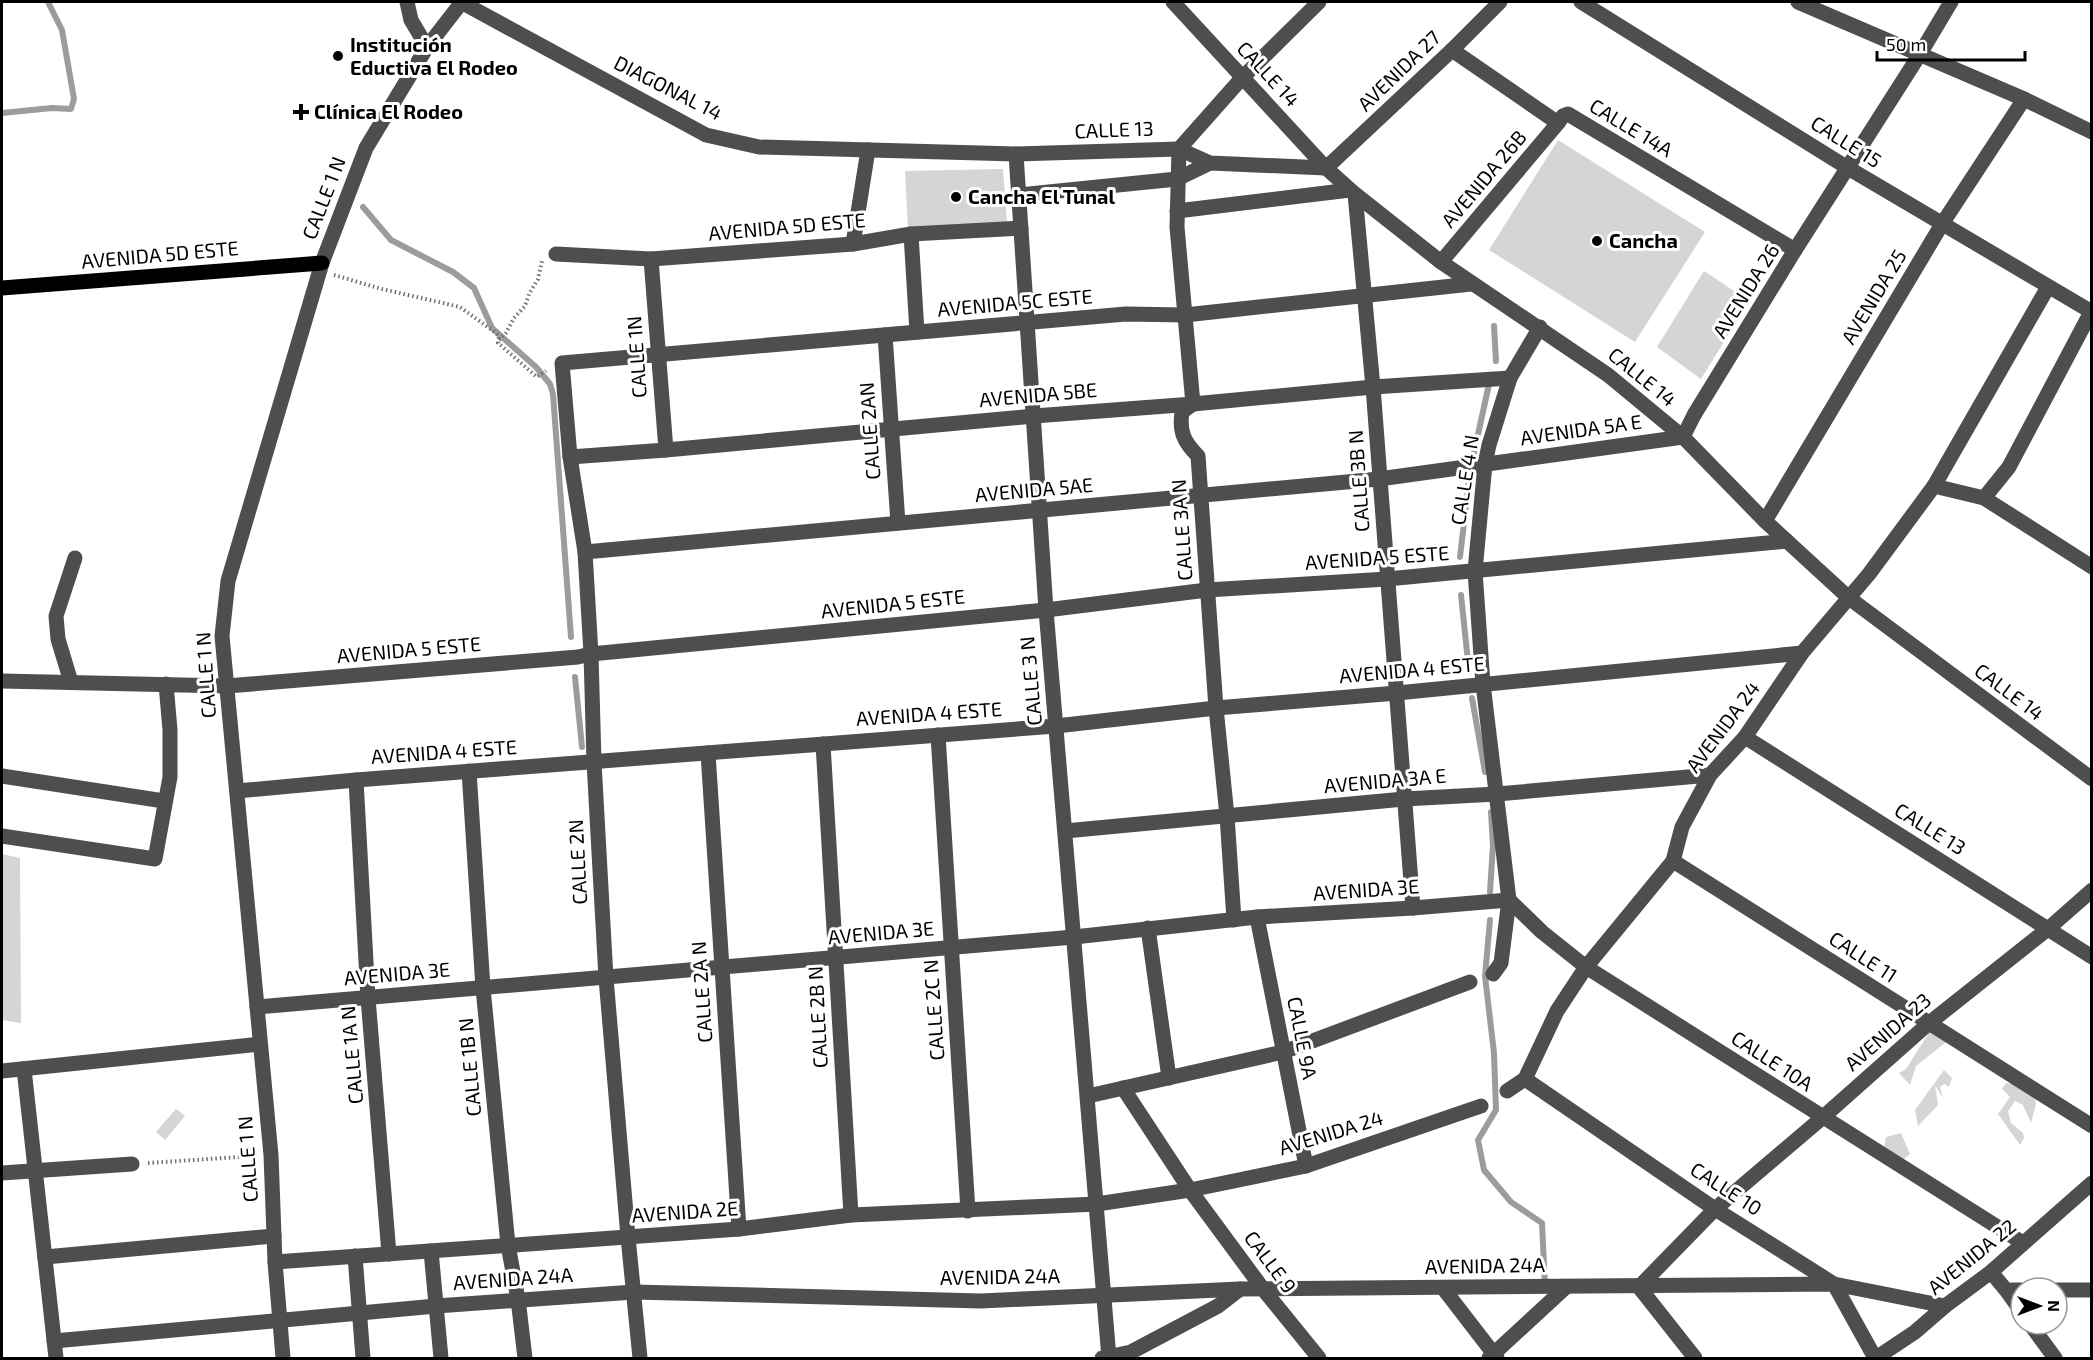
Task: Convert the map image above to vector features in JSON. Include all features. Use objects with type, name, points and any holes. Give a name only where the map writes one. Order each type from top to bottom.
[{"type":"main road","name":"AVENIDA 5D ESTE","points":[[2,288],[322,266]]},
{"type":"street","points":[[407,2],[411,20],[427,47]]},
{"type":"street","name":"CALLE 1 N","points":[[283,1359],[275,1262],[271,1155],[222,636],[228,581],[322,266],[366,148],[427,47],[461,2]]},
{"type":"street","name":"DIAGONAL 14","points":[[461,2],[706,135],[759,147],[1016,154]]},
{"type":"street","name":"CALLE 14","points":[[1173,2],[1326,168],[1352,192],[1471,284],[1540,327],[1608,375],[1683,437],[1766,521],[1849,598],[2091,779]]},
{"type":"street","points":[[1193,404],[1177,227],[1179,148],[1242,78],[1319,2]]},
{"type":"street","name":"AVENIDA 27","points":[[1326,168],[1500,2]]},
{"type":"street","name":"CALLE 15","points":[[1581,2],[1848,168],[2091,311]]},
{"type":"street","points":[[1798,2],[2024,99],[2091,132]]},
{"type":"street","name":"AVENIDA 26","points":[[1683,437],[1694,415],[1795,250],[1951,2]]},
{"type":"street","name":"CALLE 14A","points":[[1452,50],[1558,123],[1563,116],[1568,114],[1795,250]]},
{"type":"street","name":"AVENIDA 25","points":[[1766,521],[1942,224],[2024,99]]},
{"type":"street","name":"AVENIDA 26B","points":[[1441,262],[1558,123]]},
{"type":"street","name":"CALLE 13","points":[[1016,154],[1179,148],[1210,163],[1326,168]]},
{"type":"street","points":[[853,244],[868,150]]},
{"type":"street","name":"CALLE 3 N","points":[[1016,154],[1046,610],[1098,1204],[1107,1358]]},
{"type":"street","name":"CALLE 13","points":[[1019,195],[1178,179],[1210,163]]},
{"type":"street","points":[[1178,211],[1352,192]]},
{"type":"street","name":"CALLE 3B N","points":[[1352,192],[1365,295],[1373,387],[1413,908]]},
{"type":"street","name":"AVENIDA 5D ESTE","points":[[556,254],[651,260],[853,244],[911,234],[1021,228]]},
{"type":"street","points":[[911,234],[918,332]]},
{"type":"street","name":"CALLE 1N","points":[[651,260],[666,450]]},
{"type":"street","name":"AVENIDA 5C ESTE","points":[[562,363],[1126,314],[1185,315],[1471,284]]},
{"type":"street","name":"AVENIDA 24","points":[[1508,1091],[1525,1079],[1557,1011],[1586,968],[1673,861],[1682,827],[1710,775],[1745,737],[1802,654],[1869,574],[1934,486],[2048,287]]},
{"type":"street","points":[[1984,498],[2009,467],[2091,311]]},
{"type":"street","name":"CALLE 4 N","points":[[1509,900],[1484,684],[1475,571],[1485,464],[1510,378],[1540,327]]},
{"type":"street","name":"CALLE 2AN","points":[[885,335],[898,523]]},
{"type":"street","name":"CALLE 2N","points":[[562,363],[570,457],[585,552],[606,978],[640,1359]]},
{"type":"street","name":"AVENIDA 5BE","points":[[570,457],[1373,387],[1510,378]]},
{"type":"street","name":"CALLE 3A N","points":[[1193,404],[1182,412],[1180,426],[1186,444],[1198,456],[1234,920]]},
{"type":"street","name":"AVENIDA 5A E","points":[[1485,464],[1683,437]]},
{"type":"street","name":"AVENIDA 5AE","points":[[585,552],[1380,479],[1485,464]]},
{"type":"street","points":[[1934,486],[1984,498],[2091,567]]},
{"type":"street","name":"AVENIDA 5 ESTE","points":[[2,681],[227,686],[578,657],[1046,610],[1207,591],[1387,579],[1787,541]]},
{"type":"street","points":[[72,682],[58,639],[56,616],[75,558]]},
{"type":"street","name":"AVENIDA 4 ESTE","points":[[237,791],[1056,726],[1216,708],[1802,654]]},
{"type":"street","points":[[2,836],[155,859],[170,777],[170,730],[166,684]]},
{"type":"street","name":"CALLE 2C N","points":[[938,735],[968,1211]]},
{"type":"street","name":"CALLE 13","points":[[1745,737],[2049,928],[2091,957]]},
{"type":"street","name":"CALLE 2B N","points":[[823,744],[851,1215]]},
{"type":"street","name":"CALLE 2A N","points":[[708,753],[739,1229]]},
{"type":"street","name":"CALLE 1B N","points":[[469,771],[483,988],[508,1245],[518,1299],[525,1359]]},
{"type":"street","name":"AVENIDA 3A E","points":[[1065,831],[1404,799],[1497,794],[1710,775]]},
{"type":"street","points":[[2,776],[164,801]]},
{"type":"street","name":"CALLE 1A N","points":[[356,780],[368,998],[389,1254]]},
{"type":"street","name":"CALLE 11","points":[[1673,861],[2091,1126]]},
{"type":"street","name":"AVENIDA 23","points":[[1640,1287],[1715,1209],[1928,1024],[2049,928],[2091,890]]},
{"type":"street","points":[[1493,974],[1501,963],[1509,900]]},
{"type":"street","name":"AVENIDA 3E","points":[[257,1008],[1074,937],[1257,917],[1509,900]]},
{"type":"street","name":"CALLE 10A","points":[[1509,900],[1542,932],[1586,968],[2023,1243]]},
{"type":"street","name":"CALLE 9A","points":[[1257,917],[1306,1166]]},
{"type":"street","points":[[1148,928],[1169,1078]]},
{"type":"street","points":[[1088,1096],[1283,1052],[1470,982]]},
{"type":"street","points":[[2,1071],[260,1044]]},
{"type":"street","points":[[24,1070],[56,1359]]},
{"type":"street","name":"CALLE 10","points":[[1525,1079],[1715,1209],[1834,1284],[1876,1359]]},
{"type":"street","name":"CALLE 9","points":[[1124,1088],[1190,1190],[1263,1289],[1319,1359]]},
{"type":"street","name":"AVENIDA 24","points":[[1190,1190],[1306,1166],[1481,1106]]},
{"type":"street","points":[[2,1173],[132,1164]]},
{"type":"street","name":"AVENIDA 22","points":[[1876,1359],[1915,1332],[1990,1272],[2091,1183]]},
{"type":"street","points":[[1098,1204],[1190,1190]]},
{"type":"street","name":"AVENIDA 2E","points":[[275,1262],[739,1229],[851,1215],[1098,1204]]},
{"type":"street","points":[[45,1257],[274,1236]]},
{"type":"street","points":[[431,1251],[441,1359]]},
{"type":"street","points":[[355,1256],[363,1359]]},
{"type":"street","points":[[1990,1272],[2009,1287]]},
{"type":"street","name":"AVENIDA 24A","points":[[54,1341],[518,1299],[634,1292],[981,1301],[1240,1289],[1834,1284],[1945,1306]]},
{"type":"street","points":[[1443,1288],[1493,1357],[1566,1287]]},
{"type":"street","points":[[1640,1287],[1695,1359]]},
{"type":"street","points":[[1107,1358],[1134,1355],[1218,1306],[1240,1289]]},
{"type":"street","points":[[2069,1290],[2091,1290]]},
{"type":"street","points":[[2039,1336],[2055,1359]]},
{"type":"path","points":[[500,338],[525,306],[538,279],[544,255],[556,254]]},
{"type":"path","points":[[322,266],[334,275],[362,284],[460,307],[496,333],[522,365],[537,376],[542,374]]},
{"type":"path","points":[[132,1164],[271,1155]]},
{"type":"shaded area","name":"Cancha","points":[[1558,140],[1705,232],[1635,342],[1489,250]]},
{"type":"shaded area","name":"Cancha El Tunal","points":[[1003,169],[1007,223],[908,229],[905,171]]},
{"type":"shaded area","points":[[1704,271],[1749,301],[1701,379],[1657,347]]},
{"type":"shaded area","points":[[2,854],[20,858],[21,1023],[2,1020]]},
{"type":"shaded area","points":[[1930,1031],[1946,1042],[1916,1066],[1910,1085],[1899,1073],[1906,1069]]},
{"type":"shaded area","points":[[1944,1070],[1952,1078],[1949,1087],[1945,1084],[1940,1087],[1943,1098],[1935,1085],[1938,1105],[1918,1126],[1915,1110]]},
{"type":"shaded area","points":[[2006,1083],[2013,1084],[2034,1095],[2036,1104],[2031,1123],[2023,1105],[2015,1101],[2008,1111],[2011,1123],[2023,1133],[2024,1138],[2020,1145],[1998,1114],[2010,1097],[2002,1089]]},
{"type":"shaded area","points":[[176,1109],[185,1116],[165,1140],[156,1132]]},
{"type":"shaded area","points":[[1901,1133],[1910,1154],[1900,1162],[1884,1150],[1886,1137]]},
{"type":"waterway","points":[[2,113],[52,108],[71,109],[74,99],[62,30],[48,2]]},
{"type":"waterway","points":[[363,207],[391,240],[453,272],[474,288],[492,328],[536,367],[550,384],[553,394],[571,637]]},
{"type":"waterway","points":[[1494,326],[1496,361]]},
{"type":"waterway","points":[[1472,462],[1489,384]]},
{"type":"waterway","points":[[1460,557],[1469,480]]},
{"type":"waterway","points":[[1461,595],[1469,671]]},
{"type":"waterway","points":[[575,677],[582,747]]},
{"type":"waterway","points":[[1472,698],[1485,772]]},
{"type":"waterway","points":[[1490,892],[1493,845],[1491,812]]},
{"type":"waterway","points":[[1490,920],[1485,976],[1494,1053],[1496,1110],[1478,1140],[1484,1170],[1511,1202],[1542,1223],[1545,1286]]},
{"type":"place","name":"Institución Eductiva El Rodeo","points":[[338,56]]},
{"type":"place","name":"Clínica El Rodeo","points":[[301,112]]},
{"type":"place","name":"Cancha El Tunal","points":[[956,197]]},
{"type":"place","name":"Cancha","points":[[1597,241]]}]
